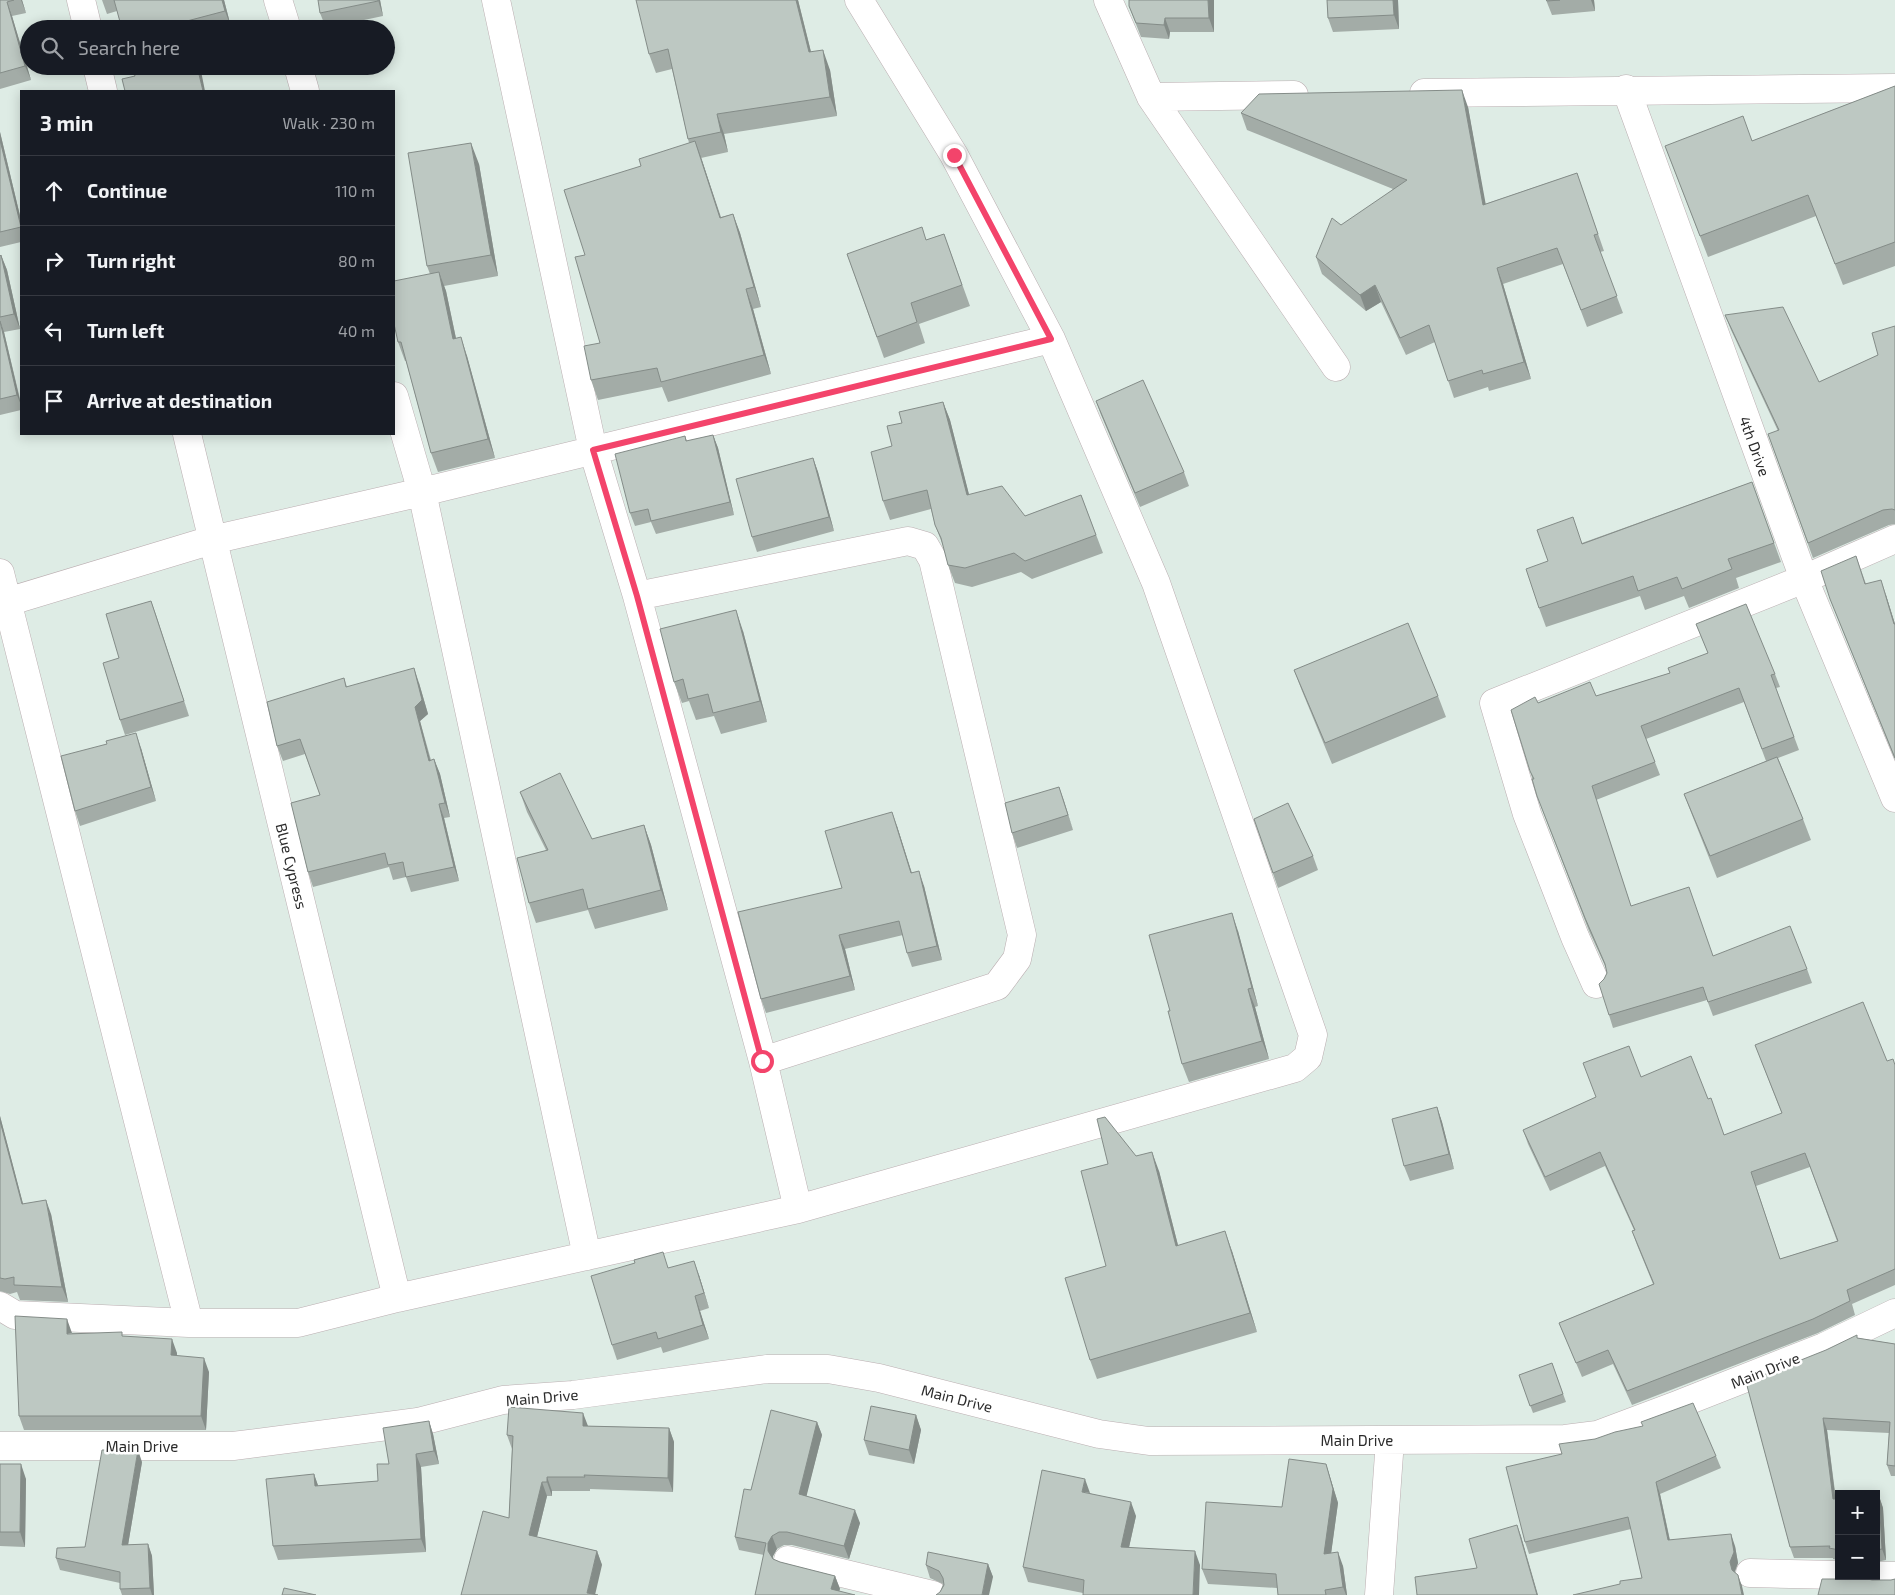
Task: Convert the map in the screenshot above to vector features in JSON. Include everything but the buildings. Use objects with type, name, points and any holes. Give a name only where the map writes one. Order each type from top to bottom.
[{"type":"street","points":[[81,0],[86,20]]},
{"type":"street","points":[[278,0],[284,20]]},
{"type":"street","points":[[496,0],[593,450],[637,596],[762,1061],[798,1210]]},
{"type":"street","points":[[0,1306],[15,1315],[189,1323],[298,1323],[397,1298],[798,1210],[1295,1068],[1308,1057],[1313,1035],[1156,584],[1051,339],[954,155],[860,0]]},
{"type":"street","points":[[1108,0],[1151,97],[1336,367]]},
{"type":"street","points":[[99,75],[103,90]]},
{"type":"street","points":[[301,75],[305,90]]},
{"type":"street","points":[[1399,93],[1895,88]]},
{"type":"street","name":"4th Drive","points":[[1626,90],[1804,579],[1895,798]]},
{"type":"street","points":[[1151,97],[1320,95]]},
{"type":"street","points":[[4,603],[212,540],[422,492],[1051,339]]},
{"type":"street","points":[[395,399],[422,492],[587,1256]]},
{"type":"street","name":"Blue Cypress","points":[[187,435],[397,1298]]},
{"type":"street","points":[[1596,984],[1527,814],[1494,703],[1804,579],[1895,539]]},
{"type":"street","points":[[637,596],[908,541],[925,546],[933,560],[1022,935],[1017,959],[997,986],[762,1061]]},
{"type":"street","points":[[0,573],[4,603],[189,1323]]},
{"type":"street","name":"Main Drive","points":[[0,1446],[233,1446],[418,1422],[503,1400],[574,1395],[767,1369],[828,1369],[879,1378],[1099,1434],[1149,1441],[1565,1439],[1597,1434],[1677,1405],[1824,1347],[1895,1313]]},
{"type":"street","points":[[1379,1595],[1390,1440]]},
{"type":"street","points":[[788,1560],[933,1595]]},
{"type":"street","points":[[1750,1573],[1835,1575]]},
{"type":"street","points":[[1880,1576],[1895,1576]]},
{"type":"route","points":[[762,1061],[637,596],[593,450],[1051,339],[954,155]]}]
